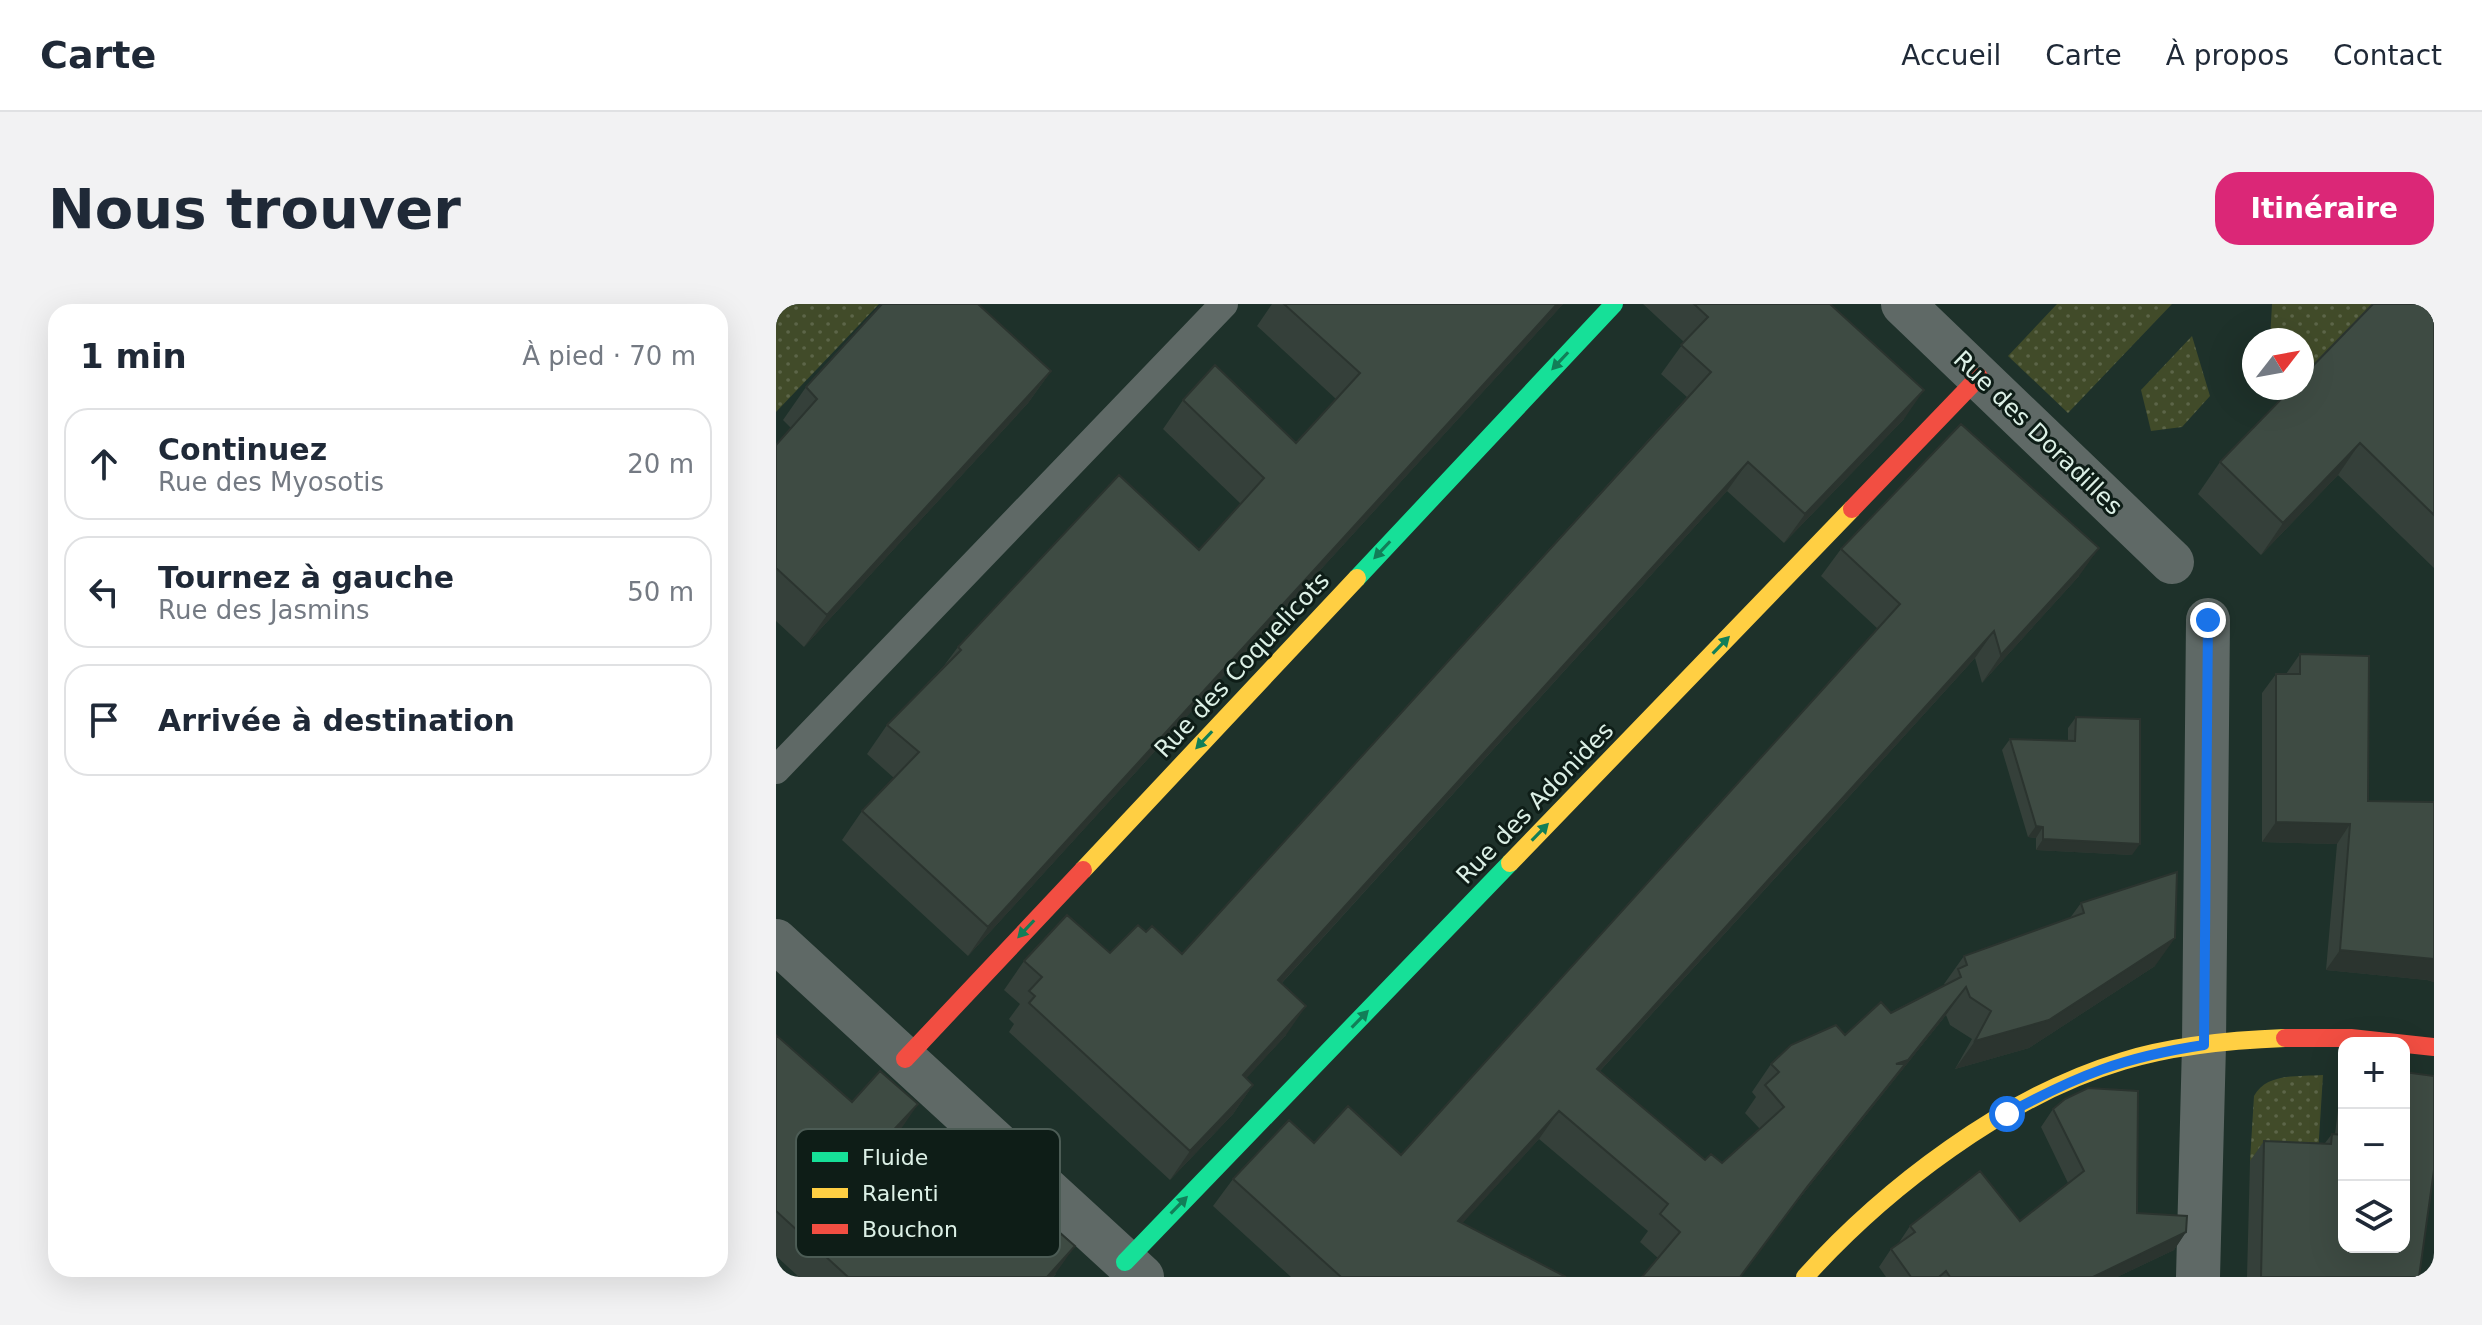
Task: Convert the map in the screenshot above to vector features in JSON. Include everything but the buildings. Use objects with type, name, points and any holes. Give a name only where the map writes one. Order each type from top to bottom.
[{"type":"street","name":"Rue des Coquelicots","points":[[905,1059],[1614,304]]},
{"type":"street","name":"Rue des Doradilles","points":[[1903,304],[2172,562]]},
{"type":"street","name":"Rue des Adonides","points":[[1133,1269],[1979,377]]},
{"type":"street","points":[[2198,1277],[2204,1045],[2208,620]]},
{"type":"street","points":[[776,941],[981,1129]]},
{"type":"street","points":[[1805,1277],[1883,1197],[1915,1172],[2007,1114],[2088,1073],[2149,1054],[2204,1045],[2303,1037],[2406,1042],[2434,1047]]},
{"type":"street","points":[[1060,1202],[1133,1269]]},
{"type":"lane","points":[[776,770],[1224,304]]},
{"type":"green space","points":[[776,304],[879,304],[776,412]]},
{"type":"green space","points":[[2057,304],[2172,304],[2068,413],[2008,356]]},
{"type":"green space","points":[[2272,304],[2382,304],[2314,374],[2314,328],[2271,328]]},
{"type":"green space","points":[[2192,336],[2210,396],[2182,427],[2151,431],[2141,390]]},
{"type":"green space","points":[[2323,1075],[2318,1154],[2250,1161],[2254,1096],[2260,1088],[2275,1079]]},
{"type":"traffic: fast","points":[[1357,578],[1614,304]]},
{"type":"traffic: fast","points":[[1125,1262],[1510,863]]},
{"type":"traffic: slow","points":[[1510,863],[1852,509]]},
{"type":"traffic: slow","points":[[1083,870],[1357,578]]},
{"type":"traffic: slow","points":[[1805,1277],[1837,1243],[1910,1178],[1950,1148],[2035,1097],[2123,1061],[2163,1051],[2203,1044],[2285,1038]]},
{"type":"traffic: jam","points":[[1852,509],[1979,377]]},
{"type":"traffic: jam","points":[[905,1059],[1083,870]]},
{"type":"traffic: jam","points":[[2285,1038],[2351,1038],[2434,1047]]},
{"type":"route","points":[[2007,1114],[2050,1090],[2125,1060],[2204,1045],[2208,620]]}]
